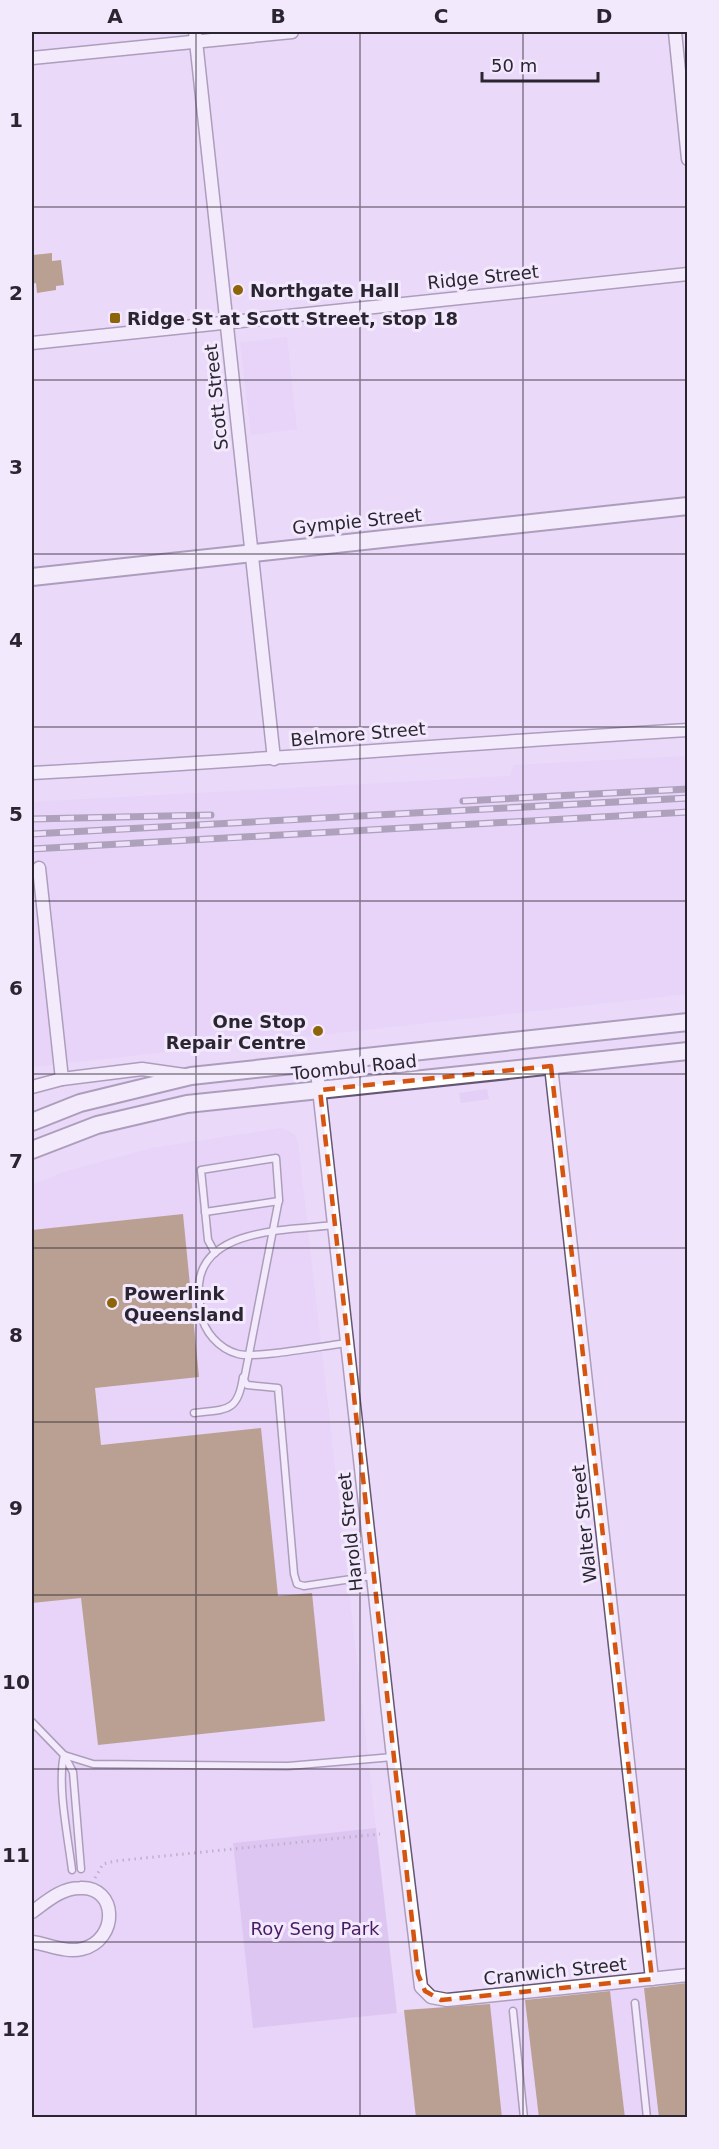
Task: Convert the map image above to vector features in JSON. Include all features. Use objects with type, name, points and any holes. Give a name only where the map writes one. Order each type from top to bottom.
[{"type":"main road","name":"Gympie Street","points":[[32,577],[687,506]]},
{"type":"main road","name":"Toombul Road","points":[[32,1122],[80,1103],[191,1076],[687,1022]]},
{"type":"main road","name":"Toombul Road","points":[[32,1150],[97,1125],[159,1109],[687,1051]]},
{"type":"street","points":[[32,58],[195,37],[292,32]]},
{"type":"street","points":[[675,32],[687,159]]},
{"type":"street","name":"Scott Street","points":[[195,37],[274,759]]},
{"type":"street","name":"Ridge Street","points":[[32,343],[687,274]]},
{"type":"street","name":"Belmore Street","points":[[32,773],[274,759],[687,730]]},
{"type":"street","points":[[39,868],[62,1079]]},
{"type":"street","name":"Harold Street","points":[[316,1062],[418,1974],[421,1986],[428,1995]]},
{"type":"street","name":"Walter Street","points":[[551,1066],[652,1978]]},
{"type":"street","points":[[32,1088],[62,1079],[142,1069],[191,1076]]},
{"type":"street","points":[[32,1912],[60,1893],[79,1888],[91,1889],[102,1898],[110,1915],[109,1925],[100,1940],[91,1946],[71,1950],[32,1942]]},
{"type":"street","name":"Cranwich Street","points":[[428,1995],[447,2000],[687,1975]]},
{"type":"lane","points":[[194,1413],[233,1406],[241,1390],[279,1202],[276,1158],[201,1170],[208,1240],[216,1252]]},
{"type":"lane","points":[[205,1212],[279,1202]]},
{"type":"lane","points":[[335,1225],[238,1238],[216,1252],[207,1262],[199,1284],[202,1318],[210,1334],[219,1344],[238,1354],[249,1355],[348,1343]]},
{"type":"lane","points":[[244,1374],[247,1385],[278,1388],[294,1574],[297,1584],[304,1586],[372,1576]]},
{"type":"lane","points":[[32,1722],[64,1755],[73,1772],[81,1869]]},
{"type":"lane","points":[[64,1755],[93,1764],[288,1766],[393,1757]]},
{"type":"lane","points":[[64,1755],[62,1763],[72,1870]]},
{"type":"lane","points":[[635,2003],[647,2118]]},
{"type":"lane","points":[[513,2011],[524,2118]]},
{"type":"path","points":[[91,1889],[100,1867],[115,1861],[380,1834]]},
{"type":"highlighted area","points":[[551,1066],[652,1979],[441,2000],[425,1991],[418,1974],[320,1090]]},
{"type":"shaded area","points":[[287,337],[297,429],[251,435],[240,343]]},
{"type":"shaded area","points":[[687,756],[687,994],[32,1067],[32,802],[510,776],[514,765]]},
{"type":"shaded area","points":[[487,1089],[489,1099],[461,1103],[459,1093]]},
{"type":"shaded area","points":[[282,1128],[295,1135],[298,1142],[376,1828],[233,1843],[253,2028],[687,1982],[687,2117],[32,2118],[32,1185],[64,1172],[152,1148]]},
{"type":"green space","name":"Roy Seng Park","points":[[376,1828],[397,2013],[253,2028],[233,1843]]},
{"type":"building","points":[[52,253],[52,261],[61,260],[64,285],[56,286],[56,290],[37,293],[36,283],[32,284],[33,255]]},
{"type":"building","points":[[183,1214],[199,1377],[95,1388],[101,1445],[261,1428],[278,1596],[312,1593],[325,1721],[98,1745],[81,1598],[32,1603],[32,1230]]},
{"type":"building","points":[[687,1983],[687,2118],[659,2118],[644,1988]]},
{"type":"building","points":[[610,1991],[625,2118],[539,2118],[525,2000]]},
{"type":"building","points":[[490,2004],[502,2118],[416,2118],[404,2010]]},
{"type":"railway","points":[[463,801],[688,789]]},
{"type":"railway","points":[[32,834],[688,798]]},
{"type":"railway","points":[[32,849],[688,812]]},
{"type":"railway","points":[[32,819],[211,815]]},
{"type":"place","name":"Northgate Hall","points":[[238,290]]},
{"type":"place","name":"Ridge St at Scott Street, stop 18","points":[[115,318]]},
{"type":"place","name":"One Stop Repair Centre","points":[[318,1031]]},
{"type":"place","name":"Powerlink Queensland","points":[[112,1303]]}]
